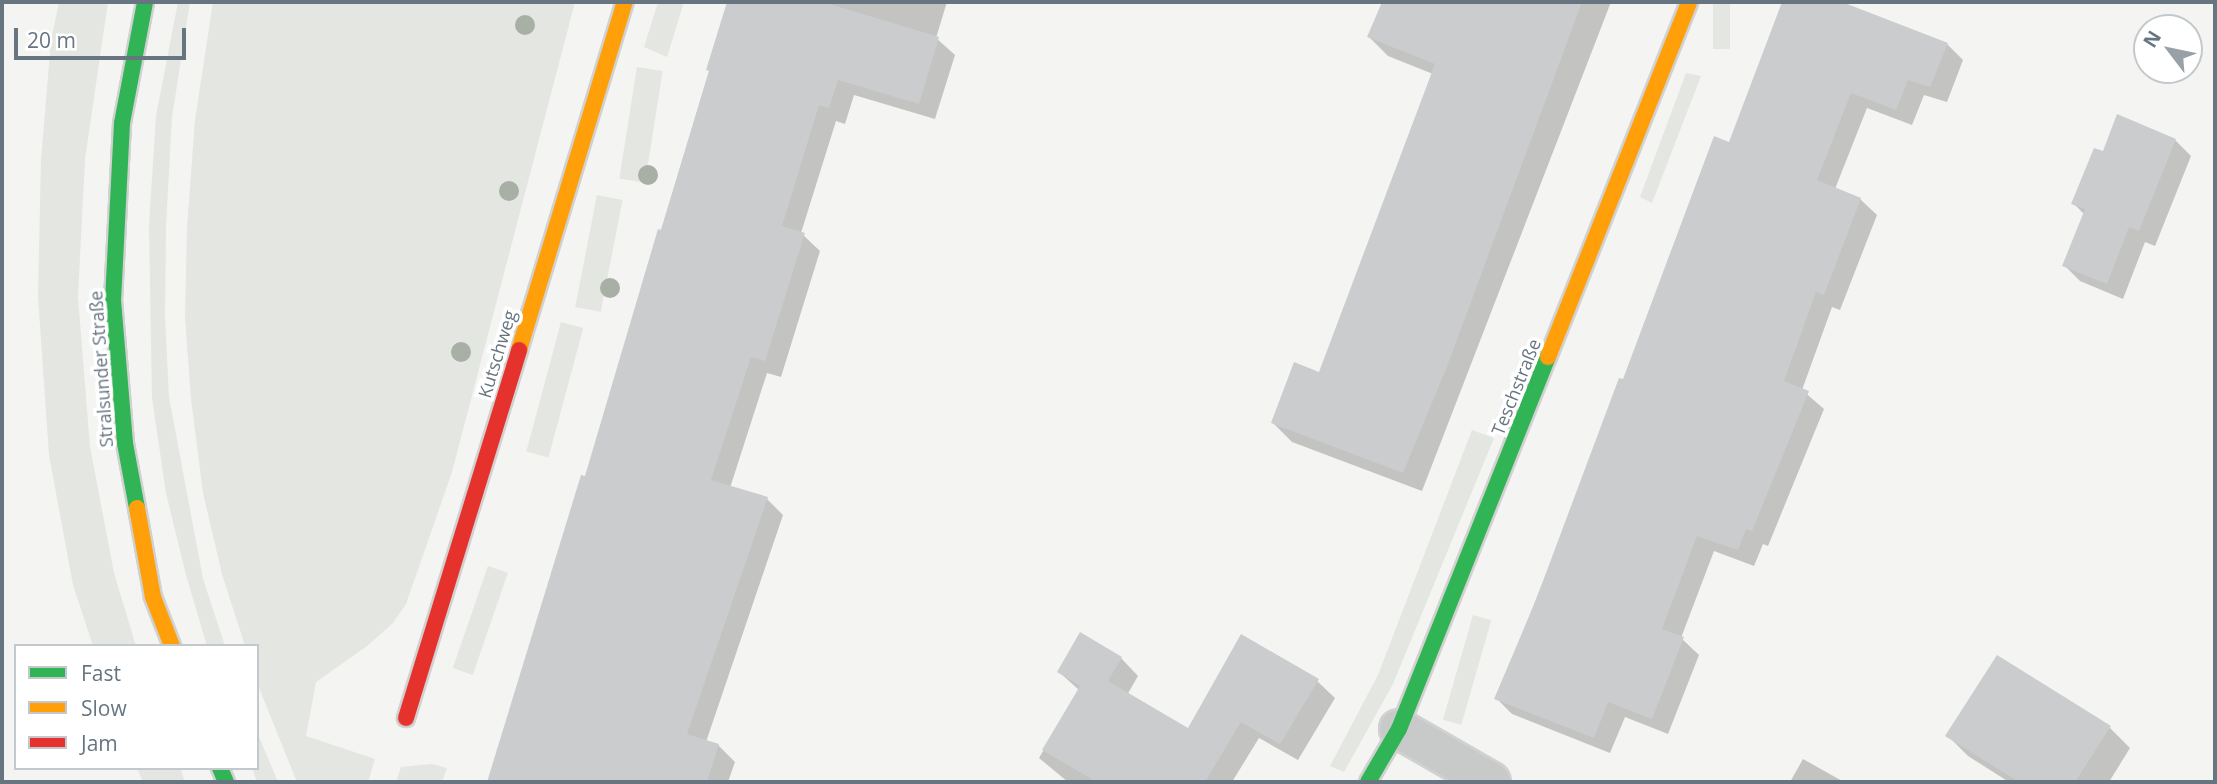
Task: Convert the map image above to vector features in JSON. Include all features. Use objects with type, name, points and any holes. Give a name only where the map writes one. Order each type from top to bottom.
[{"type":"street","name":"Stralsunder Straße","points":[[145,2],[122,123],[113,301],[125,443],[153,597],[171,644]]},
{"type":"street","name":"Kutschweg","points":[[406,719],[625,2]]},
{"type":"street","name":"Teschstraße","points":[[1368,782],[1399,729],[1689,2]]},
{"type":"street","points":[[1399,729],[1491,782]]},
{"type":"shaded area","points":[[59,2],[108,2],[85,159],[78,297],[90,447],[114,573],[135,644],[92,644],[73,585],[49,455],[38,296],[41,160],[51,41]]},
{"type":"shaded area","points":[[178,2],[190,2],[172,117],[166,226],[165,317],[169,397],[203,579],[224,644],[206,644],[186,575],[166,493],[152,398],[149,225],[156,116]]},
{"type":"shaded area","points":[[213,2],[575,2],[452,472],[406,604],[393,623],[367,646],[316,682],[306,736],[375,759],[368,782],[297,782],[259,688],[259,644],[244,644],[222,574],[203,493],[191,399],[185,317],[187,228],[195,120]]},
{"type":"shaded area","points":[[658,2],[684,2],[667,57],[644,47]]},
{"type":"shaded area","points":[[1713,2],[1730,2],[1730,49],[1713,49]]},
{"type":"shaded area","points":[[637,67],[663,71],[645,183],[619,179]]},
{"type":"shaded area","points":[[1686,73],[1701,76],[1652,203],[1640,197]]},
{"type":"shaded area","points":[[597,195],[623,200],[601,312],[575,307]]},
{"type":"shaded area","points":[[561,322],[583,328],[549,457],[526,451]]},
{"type":"shaded area","points":[[1472,430],[1494,438],[1393,684],[1344,772],[1330,766],[1378,675]]},
{"type":"shaded area","points":[[488,566],[508,573],[473,675],[453,668]]},
{"type":"shaded area","points":[[1473,615],[1491,620],[1461,725],[1443,720]]},
{"type":"shaded area","points":[[259,737],[278,782],[257,782],[253,770],[259,770]]},
{"type":"shaded area","points":[[432,764],[447,768],[442,782],[396,782],[401,767]]},
{"type":"shaded area","points":[[138,770],[181,770],[185,782],[143,782]]},
{"type":"building","points":[[727,2],[823,2],[939,37],[919,104],[838,80],[829,108],[819,105],[782,226],[805,233],[765,361],[751,357],[711,480],[768,497],[687,734],[719,744],[707,782],[487,782],[581,475],[585,476],[658,229],[661,230]]},
{"type":"building","points":[[1382,2],[1582,2],[1448,364],[1403,473],[1271,423],[1294,362],[1319,372],[1435,64],[1367,37]]},
{"type":"building","points":[[1782,2],[1842,2],[1948,43],[1930,87],[1908,80],[1896,110],[1851,93],[1817,180],[1861,198],[1824,295],[1816,292],[1784,381],[1809,391],[1752,531],[1746,529],[1738,550],[1697,536],[1662,629],[1684,637],[1652,719],[1608,702],[1594,738],[1494,699],[1534,605],[1619,378],[1623,379],[1714,136],[1729,142]]},
{"type":"building","points":[[2117,114],[2176,139],[2139,231],[2129,227],[2107,284],[2062,266],[2085,209],[2071,204],[2094,148],[2103,151]]},
{"type":"building","points":[[1080,632],[1122,657],[1108,681],[1188,728],[1241,634],[1319,679],[1280,744],[1241,722],[1205,782],[1097,782],[1042,750],[1080,686],[1057,672]]},
{"type":"building","points":[[1997,655],[2111,726],[2075,782],[2019,782],[1945,736]]},
{"type":"traffic: fast","points":[[137,508],[125,443],[113,301],[122,123],[145,2]]},
{"type":"traffic: fast","points":[[1368,782],[1399,729],[1548,357]]},
{"type":"traffic: fast","points":[[221,770],[226,782]]},
{"type":"traffic: slow","points":[[519,350],[625,2]]},
{"type":"traffic: slow","points":[[1548,357],[1689,2]]},
{"type":"traffic: slow","points":[[137,508],[153,597],[171,644]]},
{"type":"traffic: jam","points":[[406,718],[519,350]]}]
